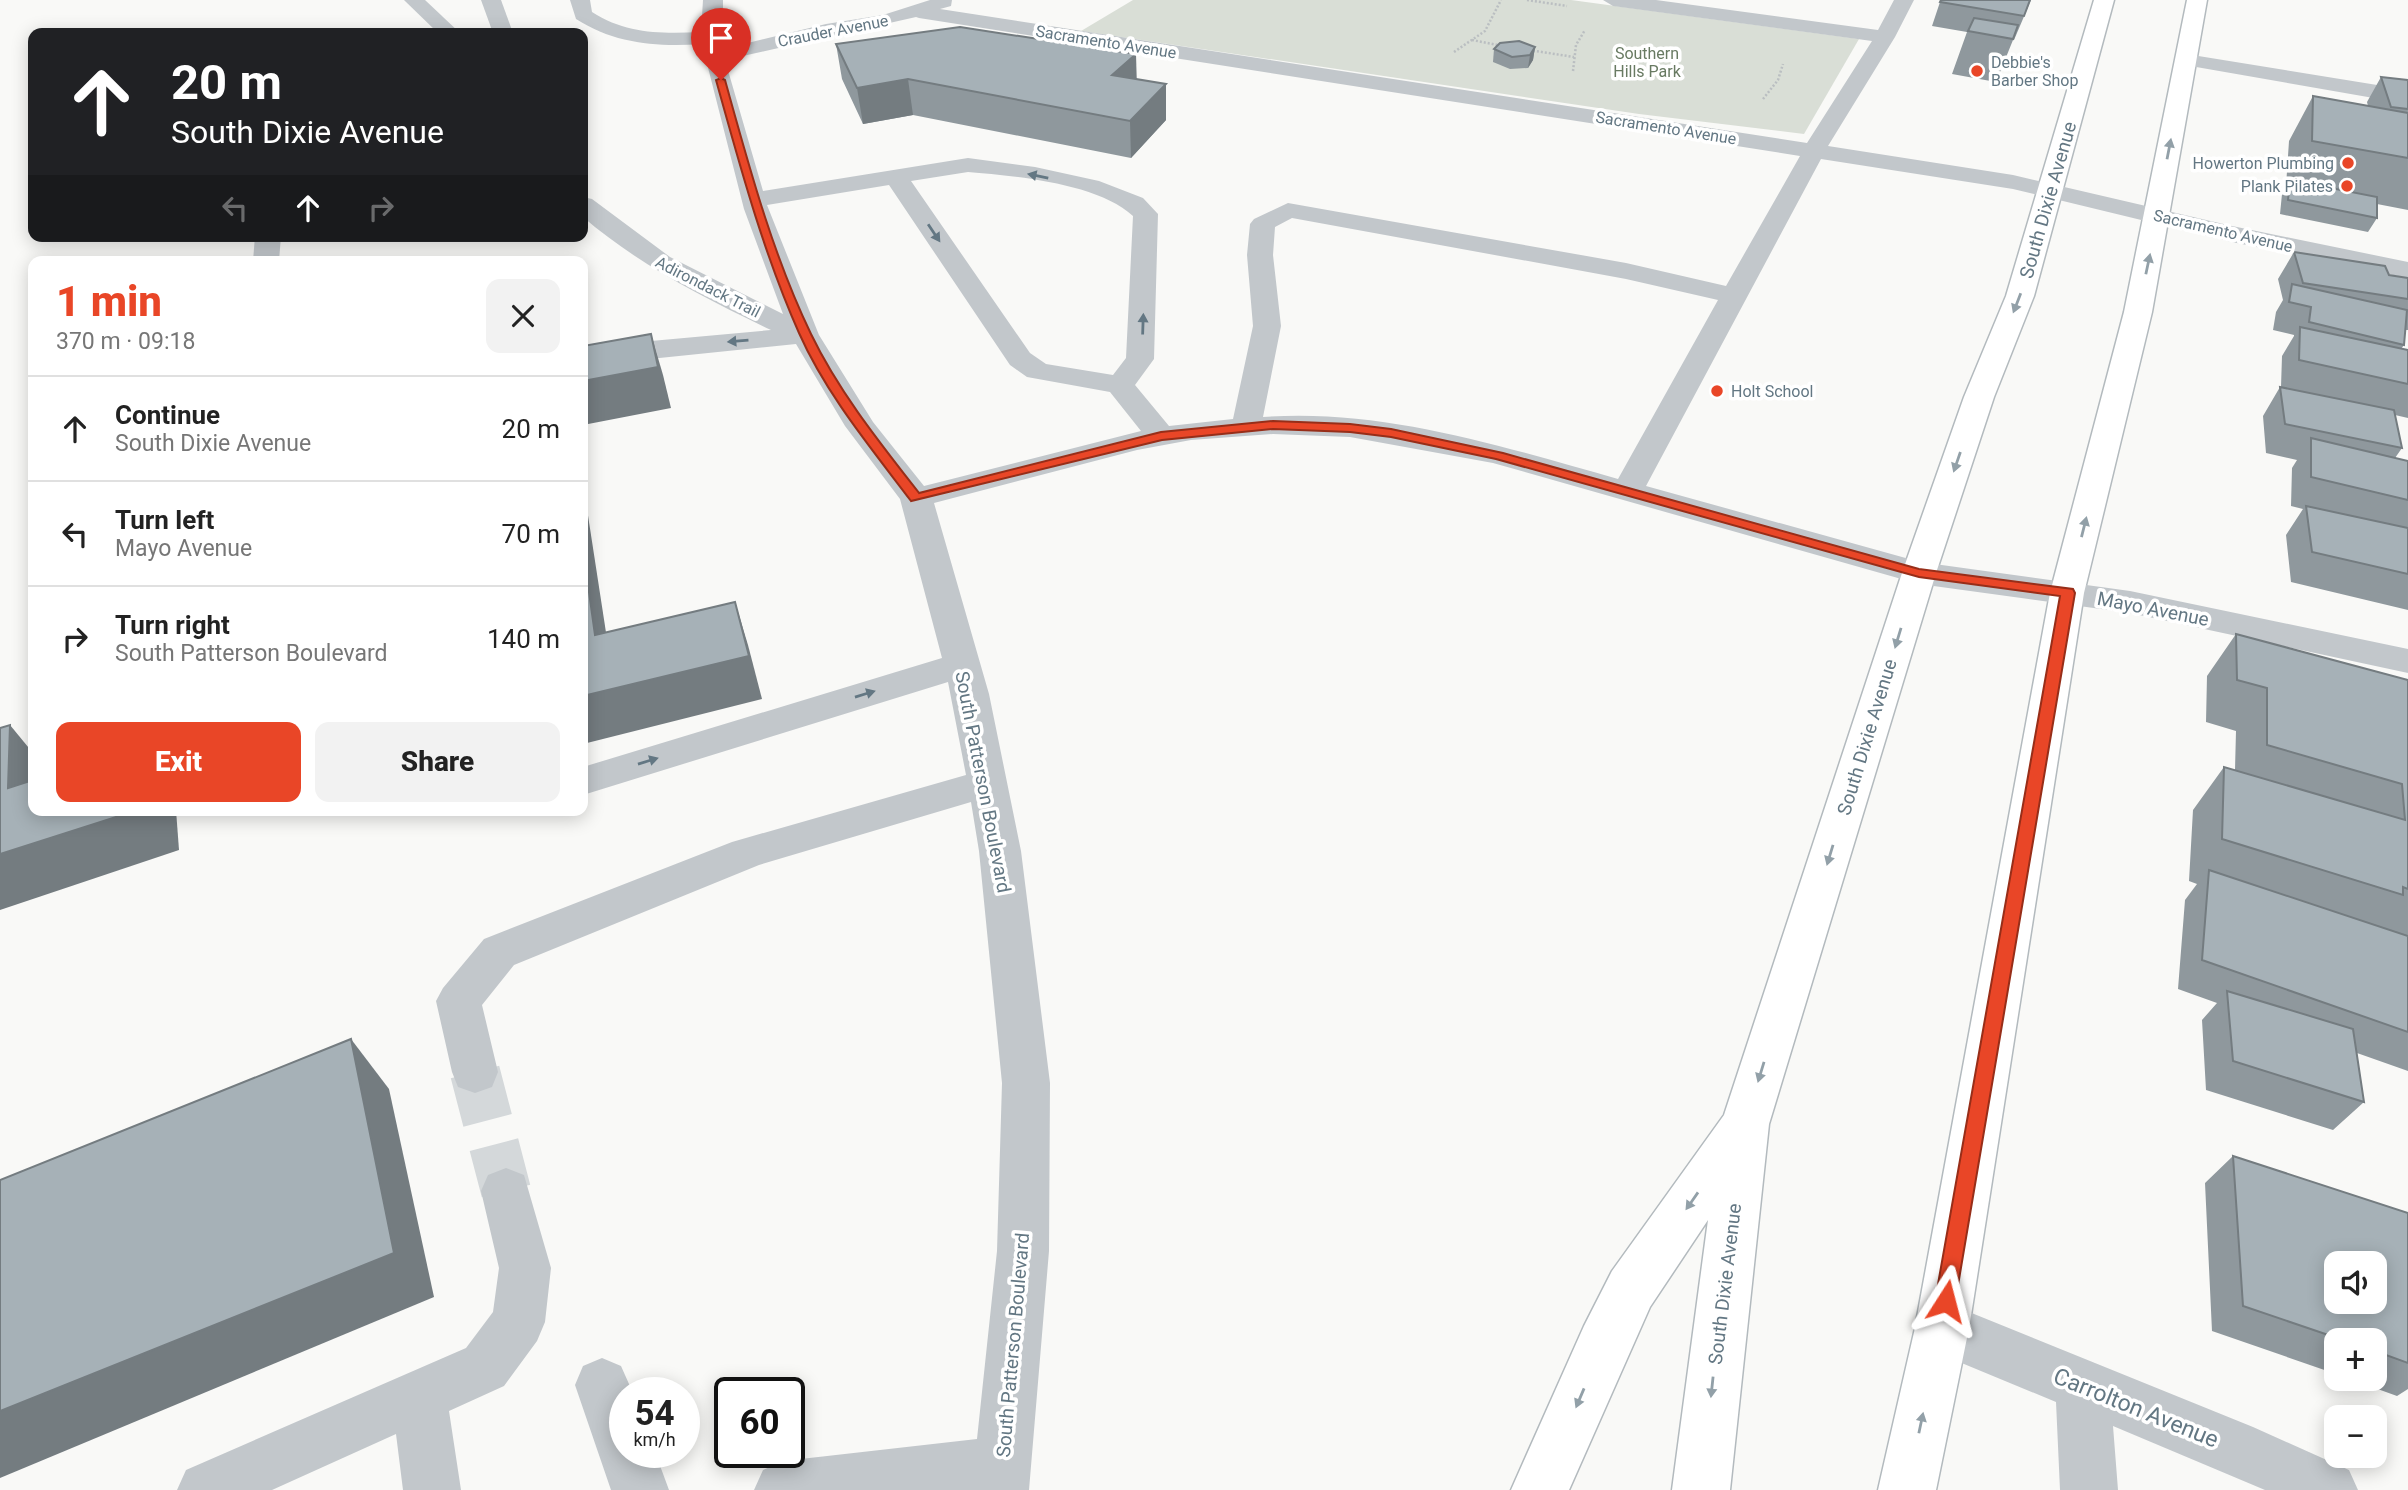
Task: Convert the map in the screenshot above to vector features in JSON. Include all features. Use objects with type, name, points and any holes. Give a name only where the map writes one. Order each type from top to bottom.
[{"type":"main road","name":"South Dixie Avenue","points":[[1701,1490],[1745,1125],[1919,573],[1979,397],[2020,296],[2049,190],[2079,97],[2104,0]]},
{"type":"main road","points":[[1907,1490],[1942,1328],[2067,593],[2138,312],[2197,0]]},
{"type":"main road","points":[[1540,1490],[1603,1345],[1631,1289],[1745,1125]]},
{"type":"street","points":[[414,0],[445,28]]},
{"type":"street","points":[[491,0],[501,28]]},
{"type":"street","name":"Crauder Avenue","points":[[580,0],[583,15],[600,28],[627,36],[713,47],[919,12],[950,0]]},
{"type":"street","name":"South Patterson Boulevard","points":[[713,0],[713,47],[754,200],[806,335],[860,426],[916,498],[970,694],[1000,851],[1026,1083],[1023,1251],[1002,1478]]},
{"type":"street","points":[[1613,0],[1885,37]]},
{"type":"street","points":[[1627,491],[1814,150],[1885,37],[1904,0]]},
{"type":"street","name":"Sacramento Avenue","points":[[919,12],[2013,181],[2156,216],[2408,270]]},
{"type":"street","points":[[2186,60],[2408,97]]},
{"type":"street","points":[[754,200],[937,168],[992,166],[1111,191],[1139,204],[1146,214],[1143,332],[1140,359],[1120,385]]},
{"type":"street","points":[[896,177],[1020,359],[1037,371],[1120,385],[1161,436]]},
{"type":"street","name":"Adirondack Trail","points":[[588,209],[605,225],[665,267],[806,335]]},
{"type":"street","points":[[1246,427],[1267,326],[1260,255],[1263,224],[1288,209],[1626,271],[1734,296]]},
{"type":"street","points":[[588,363],[640,351],[806,335]]},
{"type":"street","name":"Mayo Avenue","points":[[916,498],[1161,436],[1246,427],[1350,428],[1391,433],[1498,456],[1919,573],[2130,603],[2408,661]]},
{"type":"street","points":[[588,779],[961,665]]},
{"type":"street","points":[[475,1072],[459,1001],[499,952],[747,853],[987,783]]},
{"type":"street","points":[[205,1490],[485,1367],[518,1322],[525,1268],[506,1191]]},
{"type":"street","name":"Carrolton Avenue","points":[[1942,1328],[2253,1455],[2329,1490]]},
{"type":"street","points":[[602,1385],[609,1404]]},
{"type":"street","points":[[2083,1386],[2089,1490]]},
{"type":"street","points":[[419,1396],[432,1490]]},
{"type":"street","points":[[632,1468],[640,1490]]},
{"type":"street","points":[[783,1490],[1002,1478]]},
{"type":"path","points":[[1450,56],[1494,19],[1501,0]]},
{"type":"path","points":[[1571,78],[1579,37],[1593,26]]},
{"type":"path","points":[[1472,40],[1509,47]]},
{"type":"path","points":[[1526,50],[1573,57]]},
{"type":"green space","name":"Southern Hills Park","points":[[1133,0],[1571,0],[1859,39],[1804,134],[1639,114],[1081,31]]},
{"type":"building","points":[[2030,0],[2024,16],[1940,2]]},
{"type":"building","points":[[1974,18],[2018,25],[2013,39],[1968,31]]},
{"type":"building","points":[[960,27],[1136,54],[1112,75],[1166,84],[1130,121],[908,79],[857,88],[836,44]]},
{"type":"building","points":[[1519,41],[1535,47],[1530,55],[1512,57],[1494,49],[1500,43]]},
{"type":"building","points":[[2381,77],[2408,80],[2408,109],[2391,107]]},
{"type":"building","points":[[2313,96],[2408,113],[2408,158],[2312,141]]},
{"type":"building","points":[[2290,180],[2377,197],[2377,218],[2288,200]]},
{"type":"building","points":[[2294,252],[2385,266],[2389,275],[2408,278],[2408,299],[2303,283]]},
{"type":"building","points":[[2292,284],[2407,310],[2404,345],[2309,322],[2311,307],[2289,302]]},
{"type":"building","points":[[2300,327],[2408,350],[2408,384],[2299,360]]},
{"type":"building","points":[[651,334],[658,367],[588,380],[588,345]]},
{"type":"building","points":[[2280,387],[2394,410],[2402,448],[2285,424]]},
{"type":"building","points":[[2311,438],[2408,461],[2408,500],[2311,477]]},
{"type":"building","points":[[2306,506],[2408,528],[2408,574],[2312,552]]},
{"type":"building","points":[[588,585],[595,635],[735,602],[749,656],[588,695]]},
{"type":"building","points":[[2236,634],[2408,680],[2408,889],[2403,887],[2403,895],[2222,839],[2224,767],[2405,820],[2402,784],[2267,745],[2267,688],[2237,680]]},
{"type":"building","points":[[10,725],[8,788],[28,782],[28,816],[119,816],[0,854],[0,728]]},
{"type":"building","points":[[2209,870],[2408,936],[2408,1032],[2202,960]]},
{"type":"building","points":[[2227,991],[2353,1029],[2364,1102],[2233,1061]]},
{"type":"building","points":[[351,1039],[394,1253],[0,1411],[0,1180]]},
{"type":"building","points":[[2233,1156],[2408,1213],[2408,1363],[2387,1355],[2387,1328],[2324,1328],[2324,1334],[2243,1306]]},
{"type":"tunnel","points":[[475,1072],[506,1191]]},
{"type":"place","name":"Debbie's Barber Shop","points":[[1977,71]]},
{"type":"place","name":"Howerton Plumbing","points":[[2348,163]]},
{"type":"place","name":"Plank Pilates","points":[[2347,186]]},
{"type":"place","name":"Holt School","points":[[1717,391]]},
{"type":"route","points":[[721,80],[756,209],[806,335],[860,426],[916,498],[1135,441],[1191,431],[1273,425],[1350,428],[1391,433],[1498,456],[1919,573],[2067,593],[1946,1301]]}]
